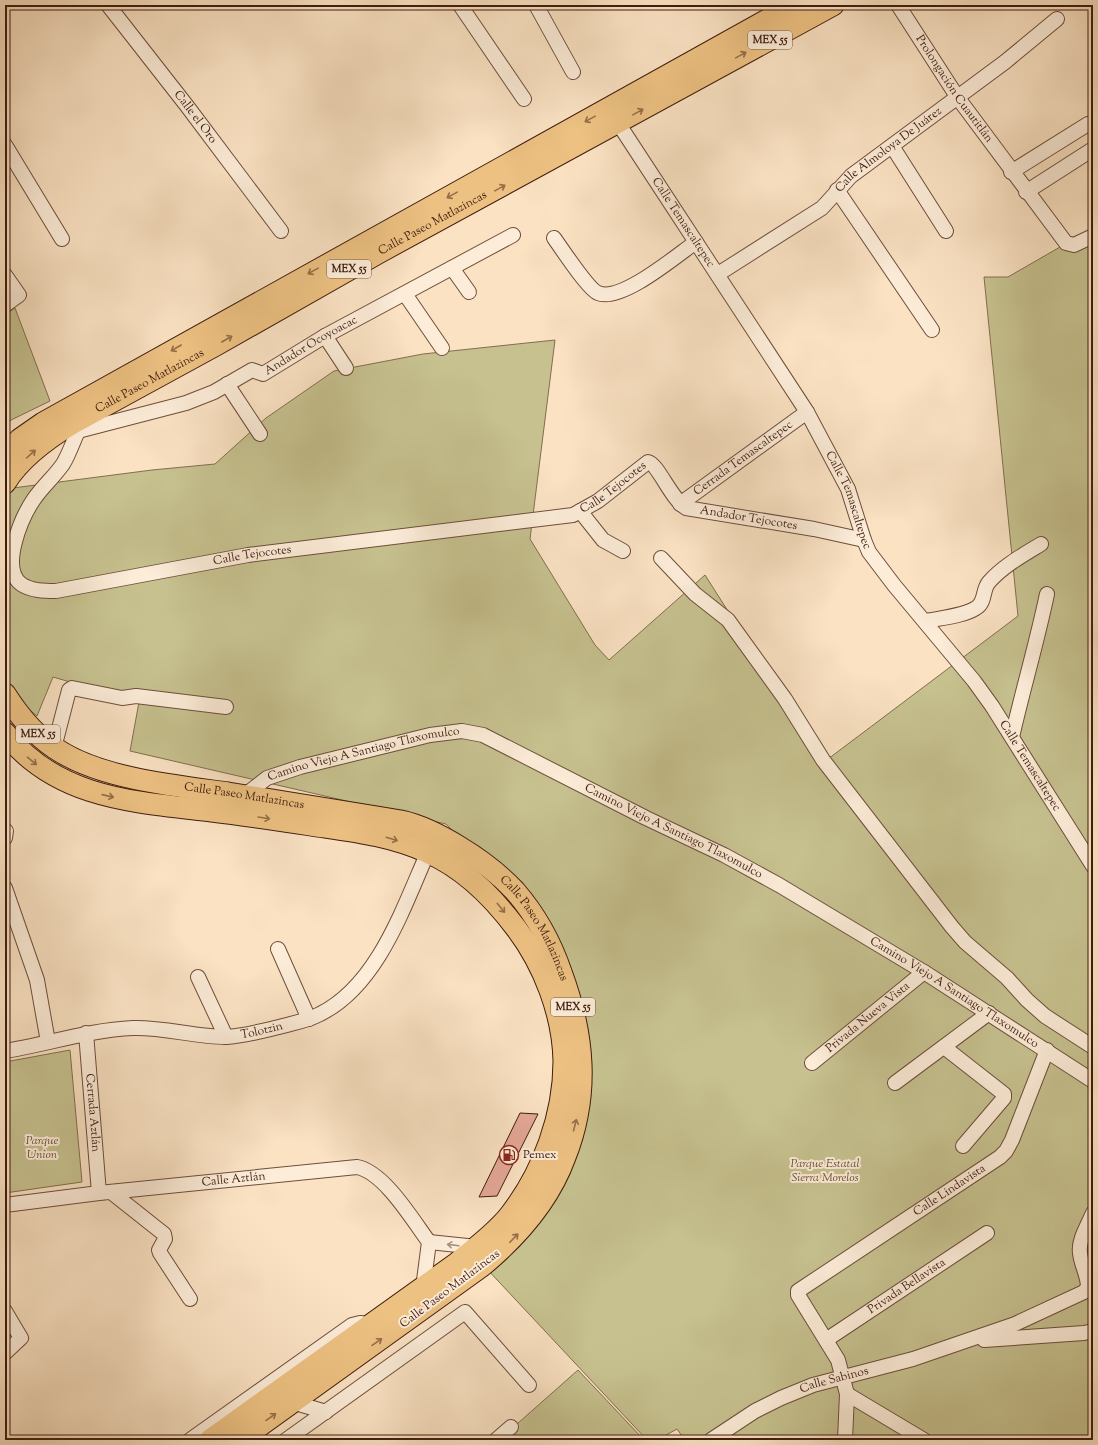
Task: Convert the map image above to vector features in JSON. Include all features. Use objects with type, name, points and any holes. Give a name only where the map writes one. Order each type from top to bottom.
[{"type":"highway","name":"Calle Paseo Matlazincas","points":[[5,455],[25,435],[50,419],[794,5]]},
{"type":"highway","name":"Calle Paseo Matlazincas","points":[[5,483],[28,456],[57,432],[76,427],[378,253],[833,5]]},
{"type":"highway","name":"Calle Paseo Matlazincas","points":[[5,694],[22,717],[54,748],[82,762],[111,772],[180,786],[414,824],[441,835],[492,869],[516,892],[549,944],[566,984],[575,1014],[581,1049],[580,1101],[572,1138],[558,1174],[537,1210],[523,1228],[482,1266],[240,1440]]},
{"type":"highway","name":"Calle Paseo Matlazincas","points":[[5,733],[24,754],[38,766],[70,785],[130,801],[228,813],[367,833],[390,838],[428,852],[475,882],[499,905],[522,935],[545,977],[561,1032],[564,1064],[557,1116],[544,1157],[535,1176],[510,1216],[477,1247],[423,1288],[210,1440]]},
{"type":"street","name":"Calle el Oro","points":[[108,5],[187,106],[281,231]]},
{"type":"street","points":[[460,5],[524,99]]},
{"type":"street","points":[[536,5],[574,72]]},
{"type":"street","name":"Prolongación Cuautitlán","points":[[898,5],[958,98],[1011,172],[1066,243],[1074,245],[1093,236]]},
{"type":"street","name":"Calle Almoloya De Juárez","points":[[718,274],[822,208],[851,176],[958,98],[1057,19]]},
{"type":"street","name":"Calle Temascaltepec","points":[[618,123],[807,412],[848,489],[864,540],[876,561],[974,681],[1012,737],[1093,866]]},
{"type":"street","points":[[1011,172],[1088,124]]},
{"type":"street","points":[[5,145],[62,239]]},
{"type":"street","points":[[892,146],[946,231]]},
{"type":"street","points":[[1026,192],[1093,149]]},
{"type":"street","points":[[837,190],[932,330]]},
{"type":"street","name":"Andador Ocoyoacac","points":[[76,427],[167,409],[201,398],[252,370],[263,374],[325,336],[513,235]]},
{"type":"street","points":[[554,238],[592,288],[602,294],[616,293],[631,286],[696,242]]},
{"type":"street","points":[[452,268],[469,292]]},
{"type":"street","points":[[5,275],[19,295],[5,305]]},
{"type":"street","points":[[405,294],[442,348]]},
{"type":"street","points":[[325,336],[346,368]]},
{"type":"street","points":[[227,384],[260,434]]},
{"type":"street","name":"Cerrada Temascaltepec","points":[[680,504],[807,412]]},
{"type":"street","name":"Calle Tejocotes","points":[[76,427],[62,466],[34,499],[26,511],[14,542],[9,562],[11,573],[21,585],[28,588],[56,591],[248,555],[440,530],[561,517],[580,511],[598,502],[646,463],[650,462],[654,465],[680,504]]},
{"type":"street","name":"Andador Tejocotes","points":[[680,504],[692,510],[814,529],[864,540]]},
{"type":"street","points":[[580,511],[603,540],[624,551]]},
{"type":"street","points":[[926,621],[977,608],[983,600],[985,587],[992,579],[1041,544]]},
{"type":"street","points":[[661,558],[695,594],[728,620],[785,699],[823,760],[965,942],[1007,978],[1044,1016],[1093,1046]]},
{"type":"street","points":[[1012,737],[1024,683],[1038,639],[1047,594]]},
{"type":"street","points":[[54,748],[69,690],[72,688],[122,698],[136,696],[226,707]]},
{"type":"street","name":"Camino Viejo A Santiago Tlaxomulco","points":[[228,813],[243,796],[259,783],[281,772],[430,735],[462,731],[483,735],[646,818],[724,855],[780,885],[924,972],[1093,1080]]},
{"type":"street","name":"Tolotzin","points":[[5,1051],[86,1033],[134,1028],[226,1036],[258,1032],[309,1019],[342,1001],[376,962],[404,906],[428,852]]},
{"type":"street","points":[[5,888],[10,920],[37,980],[48,1042]]},
{"type":"street","points":[[278,949],[309,1019]]},
{"type":"street","name":"Privada Nueva Vista","points":[[812,1063],[924,972]]},
{"type":"street","points":[[198,977],[226,1036]]},
{"type":"street","points":[[895,1083],[989,1013]]},
{"type":"street","name":"Cerrada Aztlán","points":[[86,1033],[105,1193]]},
{"type":"street","points":[[944,1047],[1004,1094],[1004,1098],[963,1146]]},
{"type":"street","name":"Calle Lindavista","points":[[826,1340],[798,1295],[798,1291],[1000,1157],[1006,1151],[1012,1140],[1047,1050]]},
{"type":"street","name":"Calle Aztlán","points":[[5,1205],[357,1167],[366,1169],[383,1182],[428,1242]]},
{"type":"street","points":[[105,1193],[162,1231],[165,1238],[160,1248],[160,1253],[190,1299]]},
{"type":"street","points":[[967,1341],[1015,1324],[1084,1292],[1088,1287],[1088,1282],[1080,1252],[1080,1242],[1093,1213]]},
{"type":"street","name":"Privada Bellavista","points":[[826,1340],[987,1233]]},
{"type":"street","points":[[423,1288],[428,1242],[477,1247]]},
{"type":"street","points":[[5,1311],[19,1333],[20,1340],[5,1353]]},
{"type":"street","points":[[286,1440],[466,1312],[529,1385]]},
{"type":"street","points":[[190,1440],[352,1325],[360,1322],[372,1325]]},
{"type":"street","points":[[967,1341],[1084,1333],[1093,1331]]},
{"type":"street","points":[[826,1340],[838,1360],[844,1376],[847,1394],[845,1440]]},
{"type":"street","name":"Calle Sabinos","points":[[711,1440],[755,1411],[781,1398],[813,1385],[844,1376],[890,1367],[967,1341]]},
{"type":"street","points":[[847,1394],[924,1440]]},
{"type":"street","points":[[292,1402],[326,1412]]},
{"type":"street","points":[[496,1440],[511,1427]]},
{"type":"green space","name":"Parque Estatal Sierra Morelos","points":[[1093,228],[1093,1440],[685,1440],[677,1429],[657,1440],[647,1440],[471,1252],[513,1211],[571,1085],[534,914],[446,824],[130,751],[139,702],[53,677],[37,716],[5,689],[5,489],[152,470],[215,464],[266,418],[334,371],[423,354],[555,340],[530,539],[595,645],[609,660],[705,575],[824,762],[1018,616],[984,277],[1008,277]]},
{"type":"green space","points":[[15,308],[50,401],[11,420],[5,427],[5,315]]},
{"type":"green space","name":"Parque Union","points":[[70,1050],[82,1182],[5,1193],[5,1062]]},
{"type":"green space","points":[[578,1370],[644,1440],[499,1440]]},
{"type":"building","name":"Pemex","points":[[520,1113],[538,1114],[497,1196],[479,1197]]},
{"type":"place","name":"Pemex","points":[[509,1155]]}]
